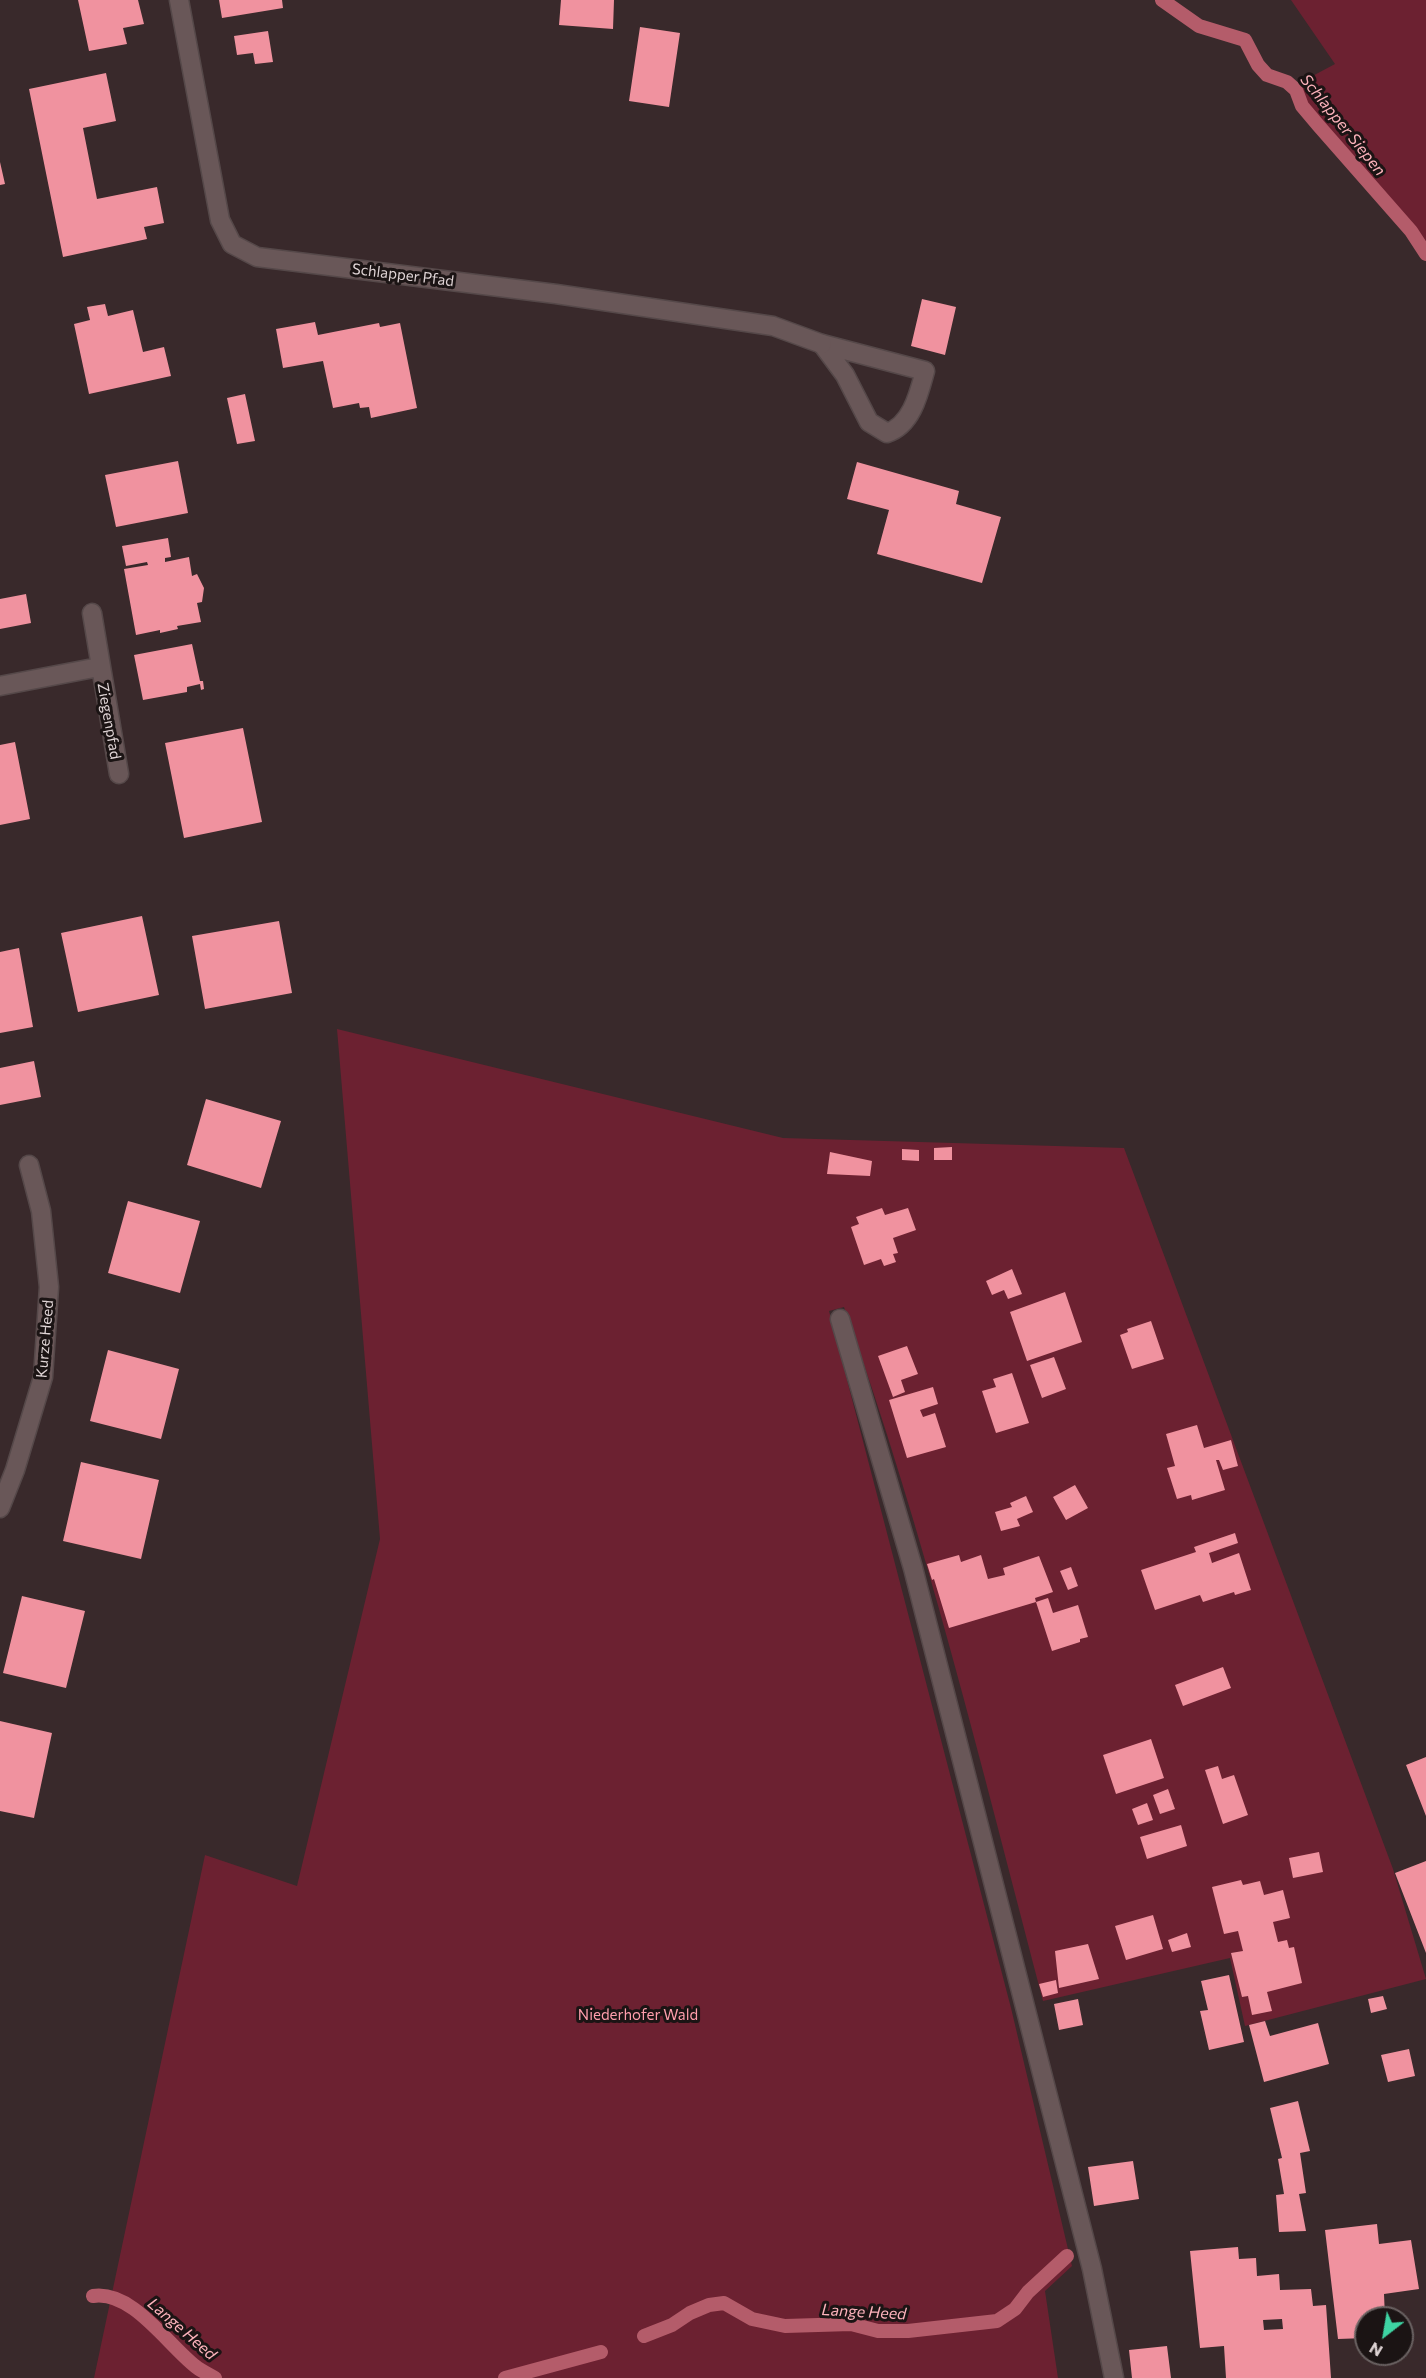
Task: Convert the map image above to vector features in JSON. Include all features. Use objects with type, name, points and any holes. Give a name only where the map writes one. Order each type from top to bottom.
[{"type":"street","name":"Schlapper Pfad","points":[[179,0],[220,220],[232,244],[256,257],[556,294],[773,326],[822,344],[925,371],[918,399],[896,430],[887,433],[869,422],[845,375],[822,344]]},
{"type":"street","name":"Ziegenpfad","points":[[92,613],[99,667],[119,774]]},
{"type":"street","name":"Ziegenpfad","points":[[0,686],[99,667]]},
{"type":"street","name":"Kurze Heed","points":[[0,1508],[15,1470],[43,1377],[49,1287],[41,1211],[29,1165]]},
{"type":"street","points":[[840,1319],[916,1580],[1089,2257],[1114,2378]]},
{"type":"green space","points":[[1291,0],[1426,0],[1426,242],[1290,88],[1335,64]]},
{"type":"green space","name":"Niederhofer Wald","points":[[337,1029],[783,1138],[1124,1148],[1393,1869],[1426,1979],[1245,2026],[1230,1958],[1043,2001],[975,1739],[901,1478],[844,1307],[829,1311],[1011,2008],[1072,2266],[1045,2291],[1058,2378],[94,2378],[205,1855],[297,1886],[380,1539]]},
{"type":"building","points":[[78,0],[138,0],[144,24],[123,28],[127,44],[89,51]]},
{"type":"building","points":[[219,0],[282,0],[283,8],[222,18]]},
{"type":"building","points":[[561,0],[614,0],[613,29],[559,25]]},
{"type":"building","points":[[640,27],[680,33],[669,107],[629,101]]},
{"type":"building","points":[[268,31],[273,62],[255,64],[253,53],[237,55],[234,36]]},
{"type":"building","points":[[106,73],[116,121],[83,128],[97,199],[157,187],[164,223],[144,227],[147,239],[63,257],[29,89]]},
{"type":"building","points":[[0,162],[5,184],[0,185]]},
{"type":"building","points":[[922,299],[956,307],[945,355],[911,346]]},
{"type":"building","points":[[105,304],[108,316],[133,310],[143,352],[164,347],[171,376],[89,394],[74,324],[90,320],[87,307]]},
{"type":"building","points":[[315,322],[318,335],[379,323],[380,327],[400,323],[417,408],[371,418],[369,407],[360,408],[359,403],[333,408],[323,361],[283,368],[276,329]]},
{"type":"building","points":[[245,394],[255,441],[237,444],[227,398]]},
{"type":"building","points":[[178,461],[188,513],[116,527],[105,475]]},
{"type":"building","points":[[857,462],[959,491],[956,504],[1001,517],[982,583],[877,554],[889,510],[847,499]]},
{"type":"building","points":[[168,538],[171,557],[165,558],[165,562],[189,557],[192,576],[197,574],[204,588],[202,602],[197,603],[201,622],[177,626],[178,629],[160,633],[160,630],[136,635],[124,569],[148,565],[147,562],[126,566],[122,546]]},
{"type":"building","points":[[26,594],[31,623],[0,629],[0,599]]},
{"type":"building","points":[[192,644],[200,681],[203,681],[204,689],[201,690],[200,684],[187,687],[187,692],[143,700],[134,655]]},
{"type":"building","points":[[243,728],[262,822],[184,838],[165,743]]},
{"type":"building","points":[[15,742],[30,819],[0,825],[0,745]]},
{"type":"building","points":[[142,916],[159,995],[78,1012],[61,933]]},
{"type":"building","points":[[279,921],[292,993],[205,1009],[192,936]]},
{"type":"building","points":[[19,948],[33,1027],[0,1033],[0,952]]},
{"type":"building","points":[[34,1061],[41,1097],[0,1105],[0,1068]]},
{"type":"building","points":[[206,1099],[281,1121],[261,1188],[187,1165]]},
{"type":"building","points":[[952,1147],[952,1160],[934,1160],[934,1148]]},
{"type":"building","points":[[902,1149],[919,1150],[919,1161],[902,1160]]},
{"type":"building","points":[[830,1152],[872,1161],[870,1176],[827,1174]]},
{"type":"building","points":[[128,1201],[200,1221],[180,1293],[108,1273]]},
{"type":"building","points":[[882,1208],[885,1215],[908,1208],[916,1230],[893,1238],[898,1253],[893,1254],[896,1262],[884,1266],[881,1259],[864,1265],[851,1227],[859,1224],[856,1217]]},
{"type":"building","points":[[1012,1269],[1022,1294],[1008,1299],[1004,1290],[992,1295],[986,1281]]},
{"type":"building","points":[[1065,1292],[1082,1342],[1027,1361],[1010,1312]]},
{"type":"building","points":[[1151,1321],[1164,1359],[1132,1369],[1120,1335],[1128,1332],[1127,1329]]},
{"type":"building","points":[[907,1346],[918,1374],[901,1380],[905,1392],[893,1397],[878,1356]]},
{"type":"building","points":[[108,1350],[179,1369],[161,1439],[90,1421]]},
{"type":"building","points":[[1054,1357],[1066,1389],[1042,1398],[1030,1365]]},
{"type":"building","points":[[1012,1373],[1029,1423],[996,1433],[982,1391],[996,1387],[993,1379]]},
{"type":"building","points":[[933,1387],[938,1404],[920,1410],[923,1417],[935,1413],[946,1447],[907,1458],[889,1400]]},
{"type":"building","points":[[1197,1425],[1204,1448],[1231,1440],[1238,1466],[1223,1470],[1219,1460],[1216,1460],[1225,1490],[1192,1500],[1191,1495],[1177,1499],[1167,1468],[1175,1466],[1166,1434]]},
{"type":"building","points":[[81,1462],[159,1480],[141,1559],[63,1541]]},
{"type":"building","points":[[1075,1485],[1088,1508],[1066,1520],[1053,1497]]},
{"type":"building","points":[[1026,1496],[1033,1512],[1017,1519],[1020,1526],[1001,1531],[995,1512],[1012,1507],[1010,1503]]},
{"type":"building","points":[[1235,1533],[1238,1543],[1209,1553],[1212,1563],[1239,1553],[1251,1590],[1235,1595],[1234,1592],[1203,1602],[1200,1595],[1155,1610],[1141,1570],[1196,1552],[1194,1547]]},
{"type":"building","points":[[959,1555],[961,1562],[981,1555],[988,1579],[1005,1575],[1003,1568],[1039,1556],[1053,1592],[1035,1598],[1036,1602],[949,1628],[927,1564]]},
{"type":"building","points":[[1071,1567],[1078,1586],[1068,1590],[1060,1571]]},
{"type":"building","points":[[22,1596],[85,1611],[66,1688],[3,1673]]},
{"type":"building","points":[[1048,1598],[1053,1613],[1078,1605],[1088,1637],[1052,1651],[1036,1602]]},
{"type":"building","points":[[1223,1667],[1231,1688],[1183,1706],[1175,1685]]},
{"type":"building","points":[[0,1721],[52,1733],[34,1818],[0,1811]]},
{"type":"building","points":[[1151,1739],[1164,1778],[1116,1794],[1103,1755]]},
{"type":"building","points":[[1426,1757],[1426,1816],[1406,1765]]},
{"type":"building","points":[[1218,1766],[1222,1779],[1234,1775],[1248,1815],[1223,1824],[1205,1770]]},
{"type":"building","points":[[1168,1789],[1175,1809],[1160,1814],[1153,1795]]},
{"type":"building","points":[[1147,1803],[1153,1820],[1138,1825],[1132,1809]]},
{"type":"building","points":[[1181,1825],[1187,1846],[1147,1859],[1140,1837]]},
{"type":"building","points":[[1319,1852],[1323,1872],[1293,1878],[1289,1858]]},
{"type":"building","points":[[1426,1861],[1426,1953],[1395,1873]]},
{"type":"building","points":[[1241,1880],[1243,1885],[1260,1881],[1264,1895],[1283,1890],[1290,1918],[1273,1922],[1278,1942],[1287,1940],[1289,1948],[1294,1947],[1302,1983],[1267,1992],[1272,2011],[1252,2015],[1248,1996],[1242,1997],[1231,1953],[1243,1951],[1238,1931],[1224,1934],[1212,1887]]},
{"type":"building","points":[[1153,1915],[1163,1949],[1126,1960],[1115,1926]]},
{"type":"building","points":[[1187,1933],[1191,1947],[1172,1952],[1168,1940]]},
{"type":"building","points":[[1088,1944],[1099,1979],[1059,1988],[1055,1951]]},
{"type":"building","points":[[1229,1975],[1244,2042],[1209,2050],[1200,2011],[1208,2010],[1201,1981]]},
{"type":"building","points":[[1056,1980],[1058,1993],[1043,1997],[1039,1984]]},
{"type":"building","points":[[1383,1996],[1387,2009],[1371,2013],[1368,1999]]},
{"type":"building","points":[[1078,1999],[1083,2025],[1059,2030],[1054,2004]]},
{"type":"building","points":[[1265,2021],[1270,2036],[1318,2023],[1329,2064],[1264,2082],[1249,2025]]},
{"type":"building","points":[[1409,2049],[1415,2076],[1388,2082],[1381,2055]]},
{"type":"building","points":[[1298,2101],[1310,2151],[1300,2153],[1306,2193],[1299,2194],[1306,2231],[1279,2232],[1276,2195],[1284,2194],[1278,2159],[1282,2158],[1270,2108]]},
{"type":"building","points":[[1133,2161],[1139,2199],[1094,2206],[1088,2167]]},
{"type":"building","points":[[1377,2224],[1379,2244],[1411,2240],[1419,2289],[1384,2294],[1384,2306],[1354,2306],[1354,2338],[1338,2339],[1325,2230]]},
{"type":"building","points":[[1238,2247],[1239,2259],[1256,2258],[1257,2276],[1279,2274],[1280,2290],[1311,2289],[1313,2306],[1326,2305],[1331,2378],[1226,2378],[1224,2346],[1200,2348],[1190,2251]],"holes":[[[1282,2319],[1283,2329],[1264,2330],[1263,2320]]]},
{"type":"building","points":[[1167,2346],[1171,2378],[1132,2378],[1129,2350]]},
{"type":"waterway","name":"Schlapper Siepen","points":[[1162,0],[1199,26],[1245,40],[1258,65],[1267,75],[1287,82],[1296,90],[1302,106],[1411,231],[1426,254]]},
{"type":"waterway","name":"Lange Heed","points":[[644,2336],[672,2325],[690,2313],[709,2305],[724,2303],[752,2319],[785,2326],[851,2324],[878,2331],[908,2331],[997,2321],[1015,2309],[1028,2292],[1067,2256]]},
{"type":"waterway","name":"Lange Heed","points":[[93,2296],[107,2296],[135,2310],[195,2366],[215,2378]]},
{"type":"waterway","name":"Lange Heed","points":[[505,2378],[601,2352]]}]
